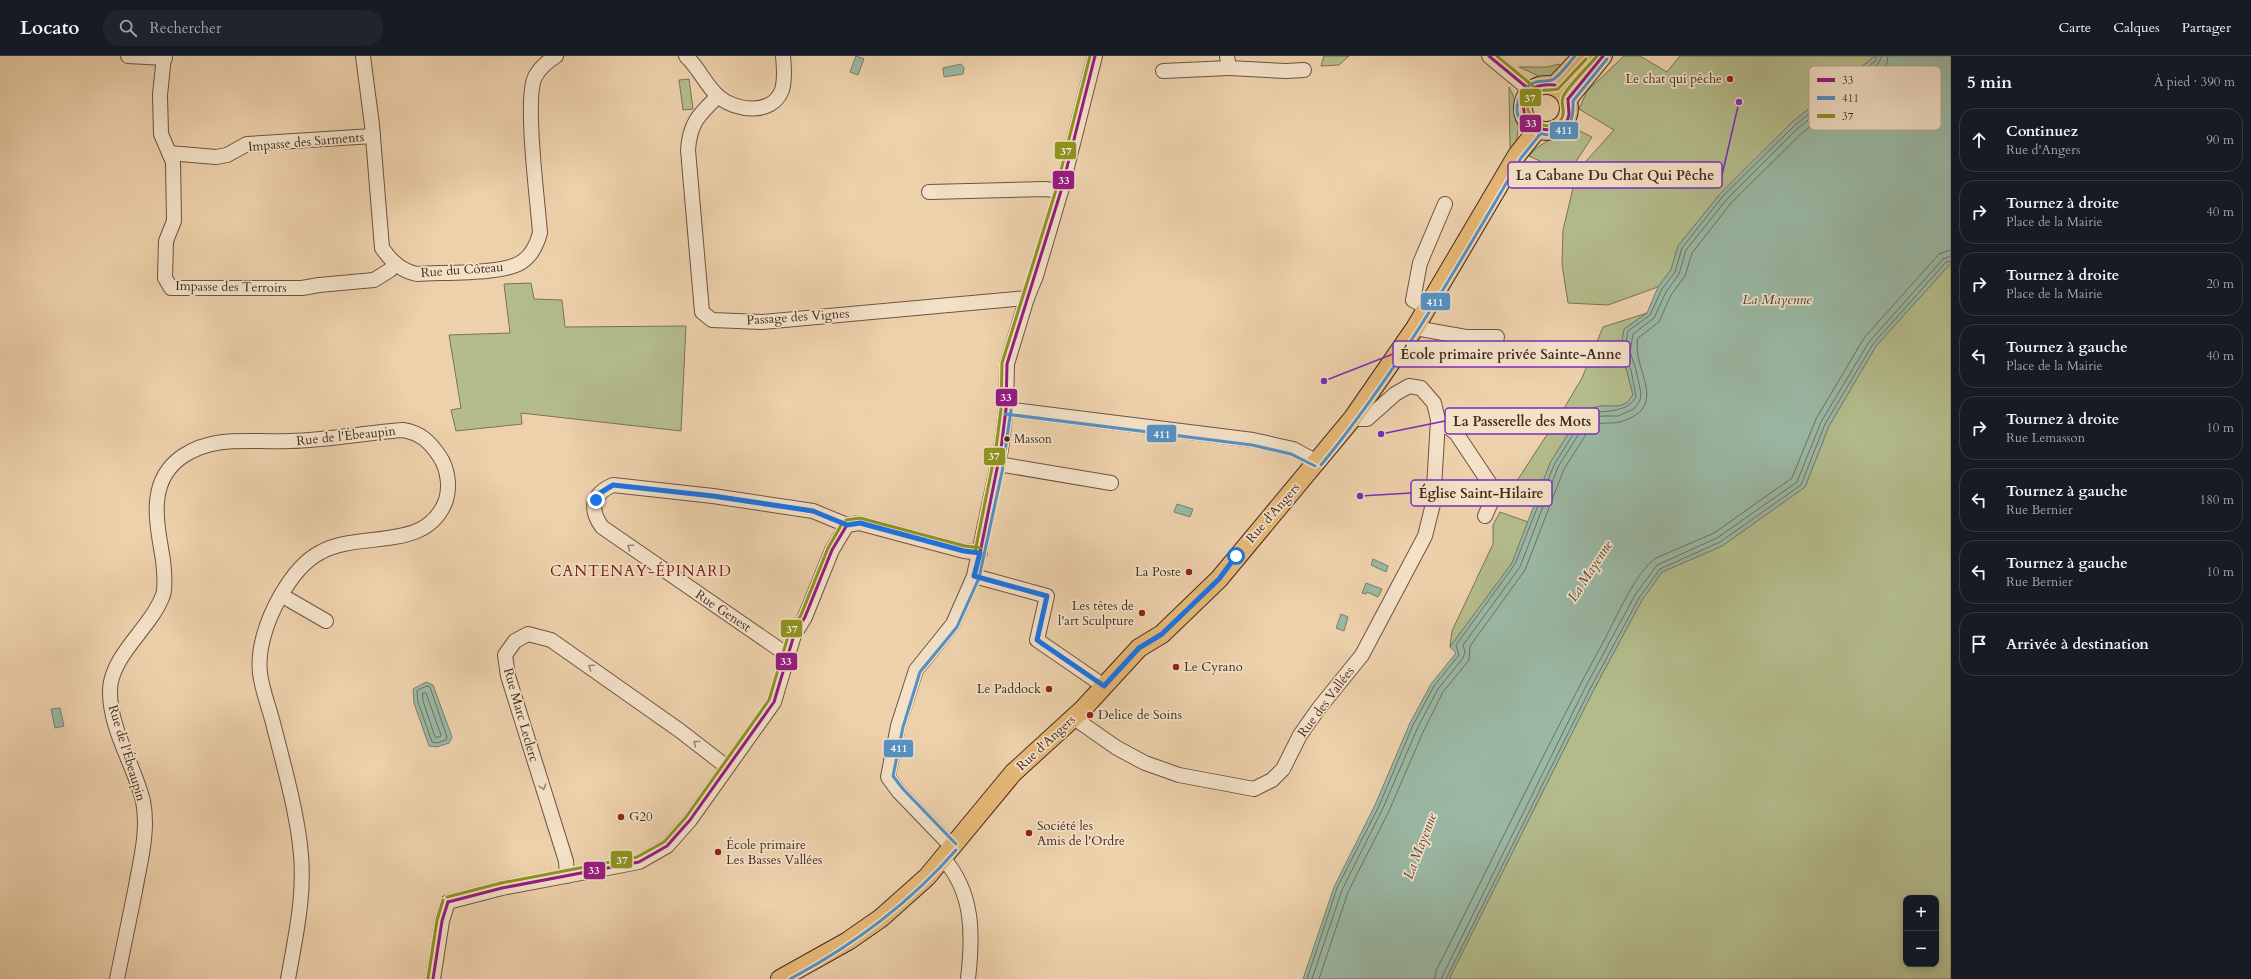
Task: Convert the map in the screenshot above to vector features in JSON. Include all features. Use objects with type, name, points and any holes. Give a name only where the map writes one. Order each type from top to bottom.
[{"type":"main road","points":[[1555,85],[1582,56]]},
{"type":"main road","points":[[1568,99],[1603,56]]},
{"type":"main road","points":[[1544,84],[1555,85],[1568,99],[1570,107],[1564,123],[1553,130],[1537,130],[1531,126],[1523,112],[1526,96],[1530,90],[1544,84]]},
{"type":"main road","name":"Rue d'Angers","points":[[780,979],[848,941],[881,918],[927,877],[1013,773],[1074,718],[1139,648],[1162,634],[1219,579],[1352,419],[1415,328],[1426,307],[1517,156],[1537,130]]},
{"type":"street","points":[[128,56],[165,57],[160,95],[161,134],[169,153]]},
{"type":"street","name":"Rue du Côteau","points":[[363,56],[373,136],[382,248],[395,264],[406,272],[418,274],[504,269],[523,261],[537,244],[540,233],[530,100],[534,78],[549,61],[556,56]]},
{"type":"street","points":[[686,56],[718,96],[729,103],[746,108],[758,109],[772,102],[779,96],[782,88],[783,56]]},
{"type":"street","points":[[968,979],[972,932],[966,900],[951,868],[947,852],[888,777],[898,726],[916,670],[953,624],[974,576],[998,464],[1006,409],[1007,364],[1027,298],[1036,276],[1061,191],[1095,56]]},
{"type":"street","points":[[1489,56],[1530,90]]},
{"type":"street","points":[[1163,70],[1228,62],[1286,71],[1304,70]]},
{"type":"street","name":"Passage des Vignes","points":[[718,96],[695,119],[689,132],[688,150],[702,312],[712,320],[762,322],[1027,298]]},
{"type":"street","name":"Impasse des Sarments","points":[[169,153],[216,157],[227,155],[247,144],[373,136]]},
{"type":"street","name":"Impasse des Terroirs","points":[[169,153],[173,162],[174,221],[166,241],[165,278],[171,288],[312,287],[319,285],[374,280],[390,270],[395,264]]},
{"type":"street","points":[[929,192],[1046,189],[1061,191]]},
{"type":"street","points":[[1426,307],[1413,300],[1420,263],[1445,204]]},
{"type":"street","points":[[1415,328],[1466,337],[1497,337]]},
{"type":"street","name":"Rue des Vallées","points":[[1074,718],[1131,755],[1180,775],[1254,789],[1272,780],[1283,768],[1300,735],[1319,708],[1362,655],[1416,557],[1425,536],[1433,504],[1438,420],[1434,403],[1422,388],[1409,386],[1395,394],[1367,419],[1352,419]]},
{"type":"street","points":[[1006,409],[1253,440],[1293,449],[1317,462]]},
{"type":"street","points":[[1438,420],[1456,433],[1494,490],[1492,500],[1485,516]]},
{"type":"street","name":"Rue de l'Ébeaupin","points":[[117,979],[145,829],[143,802],[110,708],[110,686],[117,663],[152,617],[164,594],[165,572],[155,511],[159,487],[168,471],[181,457],[197,447],[220,440],[290,441],[403,430],[414,432],[433,446],[445,464],[449,491],[443,507],[432,523],[414,533],[324,550],[310,558],[302,566],[281,595],[267,621],[263,636],[260,672],[279,748],[300,844],[303,878],[300,912],[288,979]]},
{"type":"street","points":[[998,464],[1111,483]]},
{"type":"street","name":"Rue Genest","points":[[789,656],[602,527],[595,518],[593,508],[596,500],[600,493],[613,485],[713,496],[813,511],[847,525]]},
{"type":"street","points":[[433,979],[442,922],[448,902],[502,888],[639,862],[667,846],[690,820],[774,702],[789,656],[794,635],[805,618],[832,550],[847,525],[860,523],[964,551],[980,553]]},
{"type":"street","points":[[974,576],[1047,596],[1037,640],[1104,686]]},
{"type":"street","points":[[281,595],[326,621]]},
{"type":"street","name":"Rue Marc Leclerc","points":[[568,876],[566,861],[508,676],[505,655],[515,641],[528,634],[550,640],[679,730],[727,767]]},
{"type":"shaded area","points":[[1324,56],[1349,56],[1339,65],[1321,66]]},
{"type":"shaded area","points":[[1624,56],[1640,56],[1667,72],[1680,56],[1875,56],[1862,66],[1809,66],[1809,109],[1791,123],[1720,194],[1678,246],[1671,270],[1658,287],[1608,305],[1568,303],[1562,264],[1563,230],[1574,184],[1587,160],[1614,130],[1579,109],[1587,91]]},
{"type":"shaded area","points":[[1559,64],[1566,70],[1553,78],[1541,77],[1519,67],[1547,67]]},
{"type":"shaded area","points":[[689,79],[693,109],[683,110],[679,80]]},
{"type":"shaded area","points":[[1509,87],[1513,95],[1518,118],[1518,133],[1514,149],[1510,147]]},
{"type":"shaded area","points":[[1570,126],[1592,137],[1568,174],[1529,156],[1543,143],[1560,134]]},
{"type":"shaded area","points":[[1951,263],[1951,979],[1449,979],[1593,691],[1642,600],[1662,572],[1722,546],[1805,487],[1829,426],[1876,346]]},
{"type":"shaded area","points":[[531,283],[534,299],[562,300],[565,327],[686,326],[681,431],[521,413],[522,424],[456,431],[451,410],[461,408],[449,335],[510,333],[504,284]]},
{"type":"shaded area","points":[[1647,313],[1624,329],[1620,353],[1627,371],[1633,395],[1626,403],[1619,406],[1601,406],[1582,412],[1550,463],[1543,483],[1513,492],[1511,490],[1582,378],[1603,327]]},
{"type":"shaded area","points":[[1500,512],[1528,522],[1512,563],[1450,647],[1452,631],[1493,544],[1493,525]]},
{"type":"water","points":[[856,56],[864,59],[858,75],[850,72]]},
{"type":"water","name":"La Mayenne","points":[[1875,56],[1951,56],[1951,263],[1876,346],[1829,426],[1805,487],[1722,546],[1662,572],[1642,600],[1593,691],[1449,979],[1303,979],[1334,887],[1375,805],[1410,723],[1431,684],[1456,653],[1450,647],[1512,563],[1550,463],[1582,412],[1601,406],[1622,405],[1626,403],[1633,395],[1627,371],[1620,353],[1624,329],[1647,313],[1658,287],[1671,270],[1678,246],[1720,194],[1791,123],[1809,109],[1809,130],[1941,130],[1941,66],[1862,66]]},
{"type":"water","points":[[961,64],[964,68],[963,74],[944,77],[943,68]]},
{"type":"water","points":[[1177,504],[1193,509],[1190,517],[1174,512]]},
{"type":"water","points":[[1373,559],[1388,566],[1386,572],[1371,565]]},
{"type":"water","points":[[1366,583],[1382,589],[1378,597],[1367,592],[1366,594],[1362,593]]},
{"type":"water","points":[[1341,614],[1348,617],[1344,631],[1336,628]]},
{"type":"water","points":[[426,682],[433,685],[452,737],[449,743],[437,747],[429,746],[414,703],[413,689]]},
{"type":"water","points":[[60,708],[64,726],[55,728],[51,709]]},
{"type":"transit line","name":"37","points":[[975,552],[996,448],[1001,409],[1002,363],[1056,190],[1090,56]]},
{"type":"transit line","name":"33","points":[[980,553],[1001,449],[1006,409],[1007,364],[1061,191],[1095,56]]},
{"type":"transit line","name":"33","points":[[1489,56],[1530,90]]},
{"type":"transit line","name":"37","points":[[1497,56],[1533,86]]},
{"type":"transit line","name":"411","points":[[1575,56],[1563,71],[1554,79],[1533,83],[1524,90],[1518,100],[1517,112],[1519,117],[1527,127],[1537,133],[1548,135],[1555,134],[1566,129],[1573,114],[1573,101],[1607,59]]},
{"type":"transit line","name":"37","points":[[1586,59],[1558,89],[1540,91],[1530,98],[1527,105],[1529,112],[1539,123],[1546,126],[1553,125],[1560,121],[1563,115],[1562,100],[1565,93],[1597,56]]},
{"type":"transit line","name":"33","points":[[1568,99],[1603,56]]},
{"type":"transit line","name":"33","points":[[1555,85],[1538,86],[1528,93],[1524,109],[1526,118],[1532,124],[1540,128],[1550,130],[1558,128],[1565,123],[1569,115],[1568,99]]},
{"type":"transit line","name":"411","points":[[1321,465],[1349,429],[1402,354],[1451,277],[1521,158],[1541,133]]},
{"type":"transit line","name":"411","points":[[956,844],[903,789],[893,776],[903,727],[920,672],[957,627],[979,578],[1002,472],[1011,410]]},
{"type":"transit line","name":"411","points":[[1005,414],[1252,445],[1291,454],[1315,466]]},
{"type":"transit line","name":"37","points":[[846,520],[860,518],[965,546],[981,548]]},
{"type":"transit line","name":"37","points":[[447,897],[501,883],[637,857],[664,842],[686,817],[769,700],[789,633],[801,615],[828,548],[843,522]]},
{"type":"transit line","name":"33","points":[[847,525],[859,523],[964,551],[980,553]]},
{"type":"transit line","name":"33","points":[[448,902],[502,888],[639,862],[667,846],[690,820],[774,702],[794,635],[805,617],[832,550],[847,525]]},
{"type":"transit line","name":"411","points":[[790,979],[814,966],[858,938],[879,922],[919,889],[956,850]]},
{"type":"transit line","name":"37","points":[[428,978],[437,920],[443,900]]},
{"type":"transit line","name":"33","points":[[433,979],[442,921],[448,902]]},
{"type":"place","name":"Le chat qui pêche","points":[[1730,79]]},
{"type":"place","name":"La Cabane Du Chat Qui Pêche","points":[[1739,102]]},
{"type":"place","name":"École primaire privée Sainte-Anne","points":[[1324,381]]},
{"type":"place","name":"La Passerelle des Mots","points":[[1381,434]]},
{"type":"place","name":"Masson","points":[[1007,439]]},
{"type":"place","name":"Église Saint-Hilaire","points":[[1360,496]]},
{"type":"place","name":"La Poste","points":[[1189,572]]},
{"type":"place","name":"Les têtes de l'art Sculpture","points":[[1142,613]]},
{"type":"place","name":"Le Cyrano","points":[[1176,667]]},
{"type":"place","name":"Le Paddock","points":[[1049,689]]},
{"type":"place","name":"Delice de Soins","points":[[1090,715]]},
{"type":"place","name":"G20","points":[[621,817]]},
{"type":"place","name":"Société les Amis de l'Ordre","points":[[1029,833]]},
{"type":"place","name":"École primaire Les Basses Vallées","points":[[718,852]]},
{"type":"district","name":"CANTENAY-ÉPINARD","points":[[641,571]]},
{"type":"route","points":[[596,500],[605,488],[613,485],[713,496],[813,511],[847,525],[860,523],[964,551],[980,553],[974,576],[1047,596],[1037,640],[1104,686],[1139,648],[1162,634],[1219,579],[1236,556]]}]
